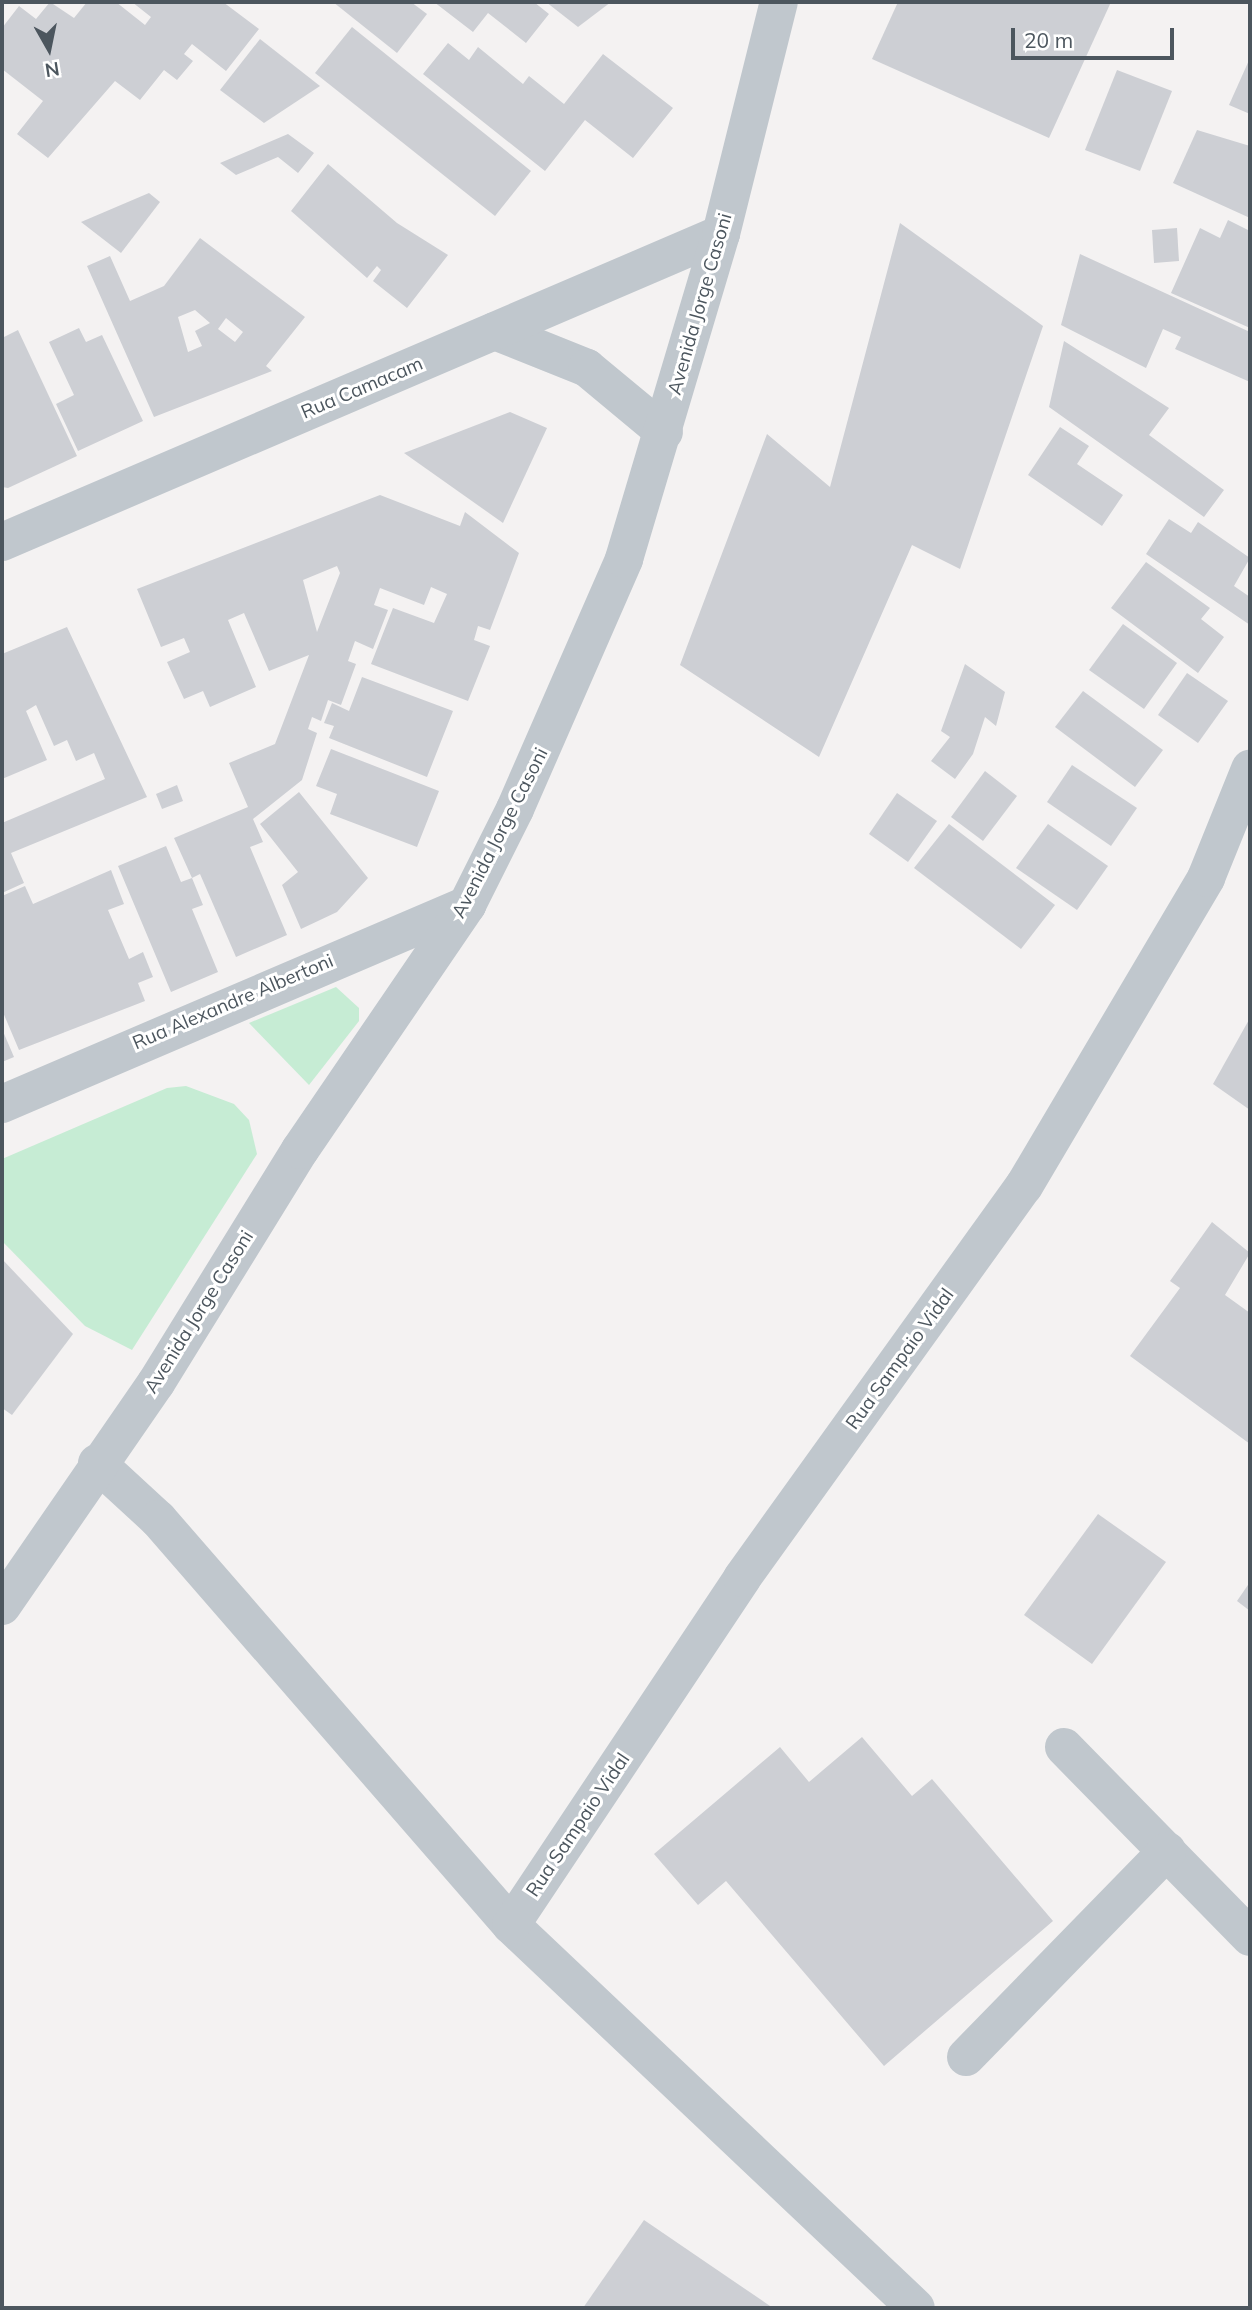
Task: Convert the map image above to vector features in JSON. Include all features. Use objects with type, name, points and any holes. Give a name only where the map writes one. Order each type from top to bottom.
[{"type":"street","name":"Avenida Jorge Casoni","points":[[2,1606],[97,1463],[156,1383],[300,1150],[467,905],[603,610],[664,432],[721,234],[779,2]]},
{"type":"street","name":"Rua Camacam","points":[[2,542],[721,234]]},
{"type":"street","points":[[495,331],[587,368],[664,432]]},
{"type":"street","name":"Rua Sampaio Vidal","points":[[511,1925],[743,1578],[1024,1186],[1206,878],[1250,769]]},
{"type":"street","name":"Rua Alexandre Albertoni","points":[[2,1104],[467,905]]},
{"type":"street","points":[[97,1463],[158,1518],[511,1925],[916,2308]]},
{"type":"street","points":[[1064,1747],[1250,1937]]},
{"type":"street","points":[[966,2057],[1167,1851]]},
{"type":"green space","points":[[336,987],[359,1008],[359,1021],[309,1085],[249,1023]]},
{"type":"green space","points":[[186,1086],[234,1104],[249,1120],[257,1154],[132,1350],[85,1326],[2,1241],[2,1159],[167,1088]]},
{"type":"building","points":[[50,2],[74,18],[87,2],[116,2],[145,25],[151,17],[132,2],[223,2],[259,29],[226,71],[192,44],[184,54],[193,61],[177,80],[164,70],[140,100],[115,81],[48,158],[17,134],[43,101],[2,69],[2,28],[19,6],[36,19]]},
{"type":"building","points":[[333,2],[411,2],[427,14],[397,53]]},
{"type":"building","points":[[434,2],[534,2],[549,14],[526,43],[488,13],[473,32]]},
{"type":"building","points":[[546,2],[611,2],[578,27]]},
{"type":"building","points":[[898,2],[1111,2],[1049,138],[872,59]]},
{"type":"building","points":[[352,27],[531,171],[495,216],[315,73]]},
{"type":"building","points":[[260,39],[320,86],[264,123],[220,90]]},
{"type":"building","points":[[448,43],[469,60],[478,47],[523,84],[529,76],[564,104],[603,54],[673,108],[633,158],[585,120],[545,171],[423,74]]},
{"type":"building","points":[[1250,58],[1250,114],[1229,105]]},
{"type":"building","points":[[1117,70],[1172,91],[1140,171],[1085,150]]},
{"type":"building","points":[[1197,130],[1250,146],[1250,218],[1173,183]]},
{"type":"building","points":[[288,134],[314,153],[298,173],[278,157],[236,175],[220,163]]},
{"type":"building","points":[[328,164],[397,223],[448,255],[407,308],[373,281],[381,270],[377,266],[367,278],[291,211]]},
{"type":"building","points":[[149,193],[160,202],[121,253],[81,222]]},
{"type":"building","points":[[1228,220],[1250,231],[1250,328],[1171,293],[1200,228],[1220,238]]},
{"type":"building","points":[[900,223],[1043,326],[960,569],[912,545],[819,757],[680,665],[767,434],[830,487]]},
{"type":"building","points":[[1177,228],[1179,261],[1154,263],[1152,230]]},
{"type":"building","points":[[200,238],[305,317],[266,366],[272,371],[154,417],[87,266],[110,256],[130,301],[164,286]],"holes":[[[195,310],[210,323],[195,331],[202,346],[188,352],[178,317]],[[226,318],[243,332],[235,342],[218,329]]]},
{"type":"building","points":[[1080,254],[1250,332],[1250,382],[1175,349],[1181,337],[1163,329],[1146,368],[1061,325]]},
{"type":"building","points":[[79,328],[86,342],[102,335],[143,421],[78,451],[56,404],[74,395],[49,342]]},
{"type":"building","points":[[18,330],[77,456],[8,488],[2,487],[2,338]]},
{"type":"building","points":[[1064,341],[1169,408],[1149,435],[1224,490],[1204,517],[1049,407]]},
{"type":"building","points":[[510,412],[547,428],[503,523],[404,453]]},
{"type":"building","points":[[1060,427],[1089,446],[1077,464],[1123,495],[1102,526],[1028,475]]},
{"type":"building","points":[[380,495],[460,526],[465,512],[519,553],[490,630],[478,626],[474,640],[490,646],[468,701],[371,664],[393,608],[434,623],[447,594],[431,587],[424,605],[380,588],[374,605],[388,610],[373,649],[355,641],[348,661],[356,664],[341,705],[328,700],[321,721],[312,717],[308,729],[317,733],[302,780],[253,819],[263,842],[250,847],[287,935],[236,957],[200,874],[192,878],[174,838],[248,807],[229,763],[275,744],[309,655],[269,671],[244,613],[228,620],[256,687],[210,707],[203,691],[184,699],[167,662],[190,652],[184,638],[161,647],[137,589]],"holes":[[[337,566],[340,573],[317,632],[303,580]]]},
{"type":"building","points":[[1169,519],[1191,533],[1198,522],[1250,558],[1234,586],[1250,597],[1250,625],[1146,554]]},
{"type":"building","points":[[1146,562],[1210,608],[1201,619],[1224,637],[1198,673],[1111,608]]},
{"type":"building","points":[[1123,624],[1177,663],[1144,709],[1089,670]]},
{"type":"building","points":[[67,627],[147,797],[11,853],[24,883],[2,893],[2,823],[105,779],[94,753],[76,761],[67,740],[54,746],[36,705],[26,711],[47,760],[2,779],[2,654]]},
{"type":"building","points":[[965,664],[1005,692],[996,726],[985,717],[973,754],[955,779],[931,761],[950,737],[941,731]]},
{"type":"building","points":[[1187,673],[1228,701],[1198,743],[1158,715]]},
{"type":"building","points":[[362,677],[453,711],[427,777],[329,738],[334,726],[324,723],[332,703],[349,711]]},
{"type":"building","points":[[1083,691],[1163,750],[1135,787],[1055,727]]},
{"type":"building","points":[[331,749],[439,791],[417,847],[330,814],[337,794],[316,786]]},
{"type":"building","points":[[1072,765],[1137,808],[1111,846],[1047,802]]},
{"type":"building","points":[[985,771],[1017,796],[983,841],[951,817]]},
{"type":"building","points":[[177,785],[183,801],[162,809],[156,794]]},
{"type":"building","points":[[299,792],[368,878],[337,912],[301,929],[282,885],[298,872],[260,824]]},
{"type":"building","points":[[897,793],[937,821],[908,862],[869,834]]},
{"type":"building","points":[[949,824],[1055,905],[1021,949],[914,868]]},
{"type":"building","points":[[1048,824],[1108,866],[1077,910],[1016,868]]},
{"type":"building","points":[[166,846],[181,882],[192,878],[203,905],[192,909],[218,972],[171,992],[118,866]]},
{"type":"building","points":[[111,870],[124,904],[108,910],[129,959],[143,952],[153,977],[138,983],[145,1001],[19,1050],[2,1010],[2,896],[25,886],[33,904]]},
{"type":"building","points":[[1250,1018],[1250,1110],[1213,1084]]},
{"type":"building","points":[[2,1029],[14,1057],[2,1062]]},
{"type":"building","points":[[1212,1222],[1250,1253],[1225,1295],[1250,1313],[1250,1444],[1130,1356],[1180,1288],[1170,1281]]},
{"type":"building","points":[[2,1259],[73,1334],[12,1415],[2,1408]]},
{"type":"building","points":[[1098,1514],[1166,1562],[1092,1664],[1024,1615]]},
{"type":"building","points":[[1250,1582],[1250,1611],[1237,1601]]},
{"type":"building","points":[[862,1737],[912,1796],[932,1779],[1053,1921],[884,2066],[726,1881],[698,1905],[654,1854],[780,1747],[809,1782]]},
{"type":"building","points":[[644,2220],[773,2308],[583,2308]]}]
